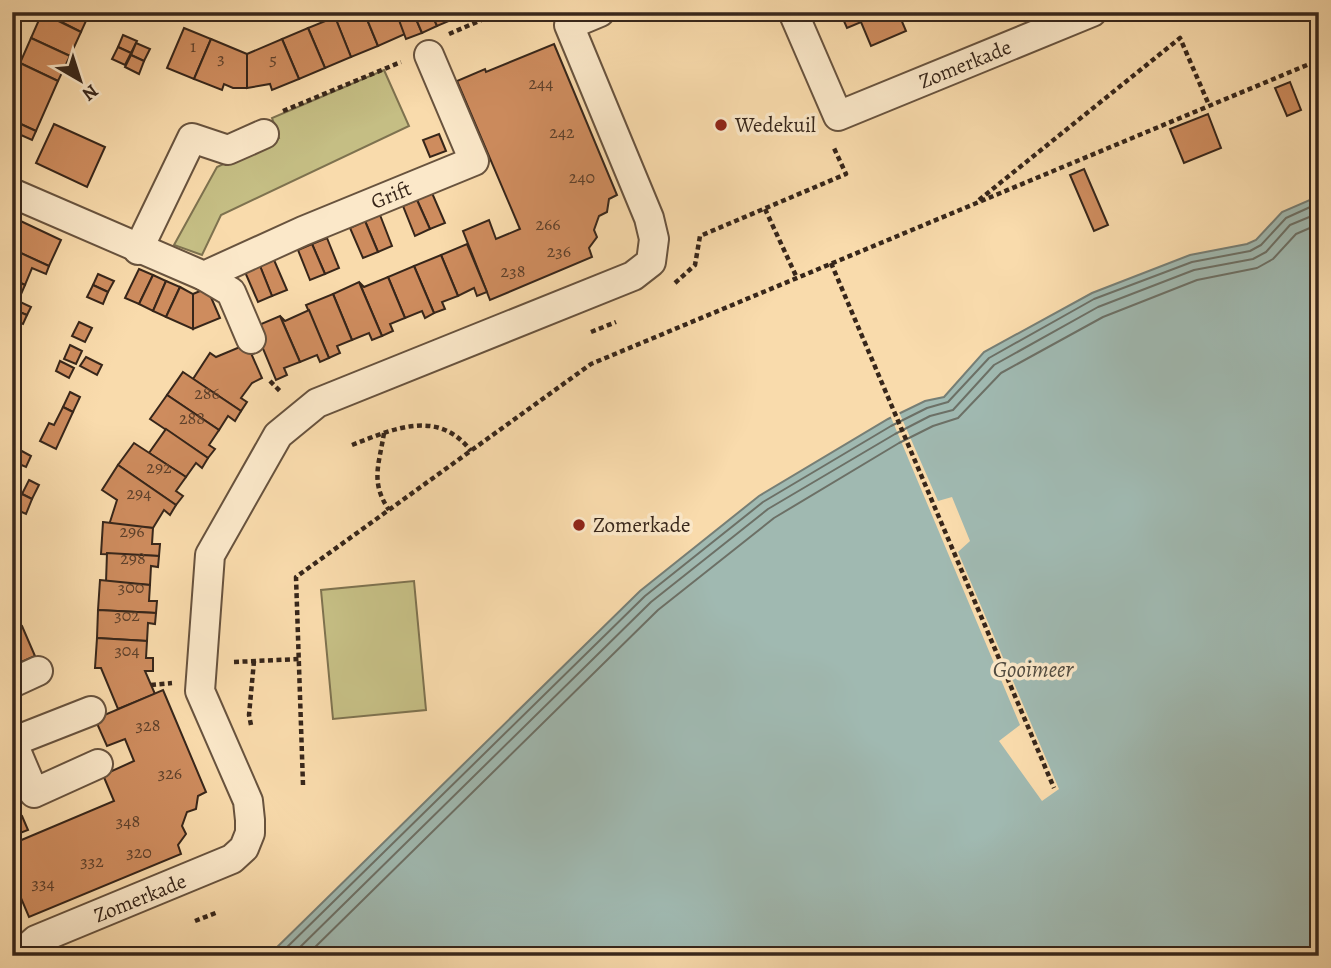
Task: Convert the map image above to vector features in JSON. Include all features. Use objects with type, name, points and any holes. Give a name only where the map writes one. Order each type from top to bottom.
[{"type":"street","name":"Zomerkade","points":[[18,956],[36,940],[232,859],[244,848],[250,833],[248,802],[200,691],[210,555],[278,435],[317,403],[632,276],[647,268],[651,262],[654,239],[649,218],[569,25],[600,12]]},
{"type":"street","name":"Zomerkade","points":[[793,12],[838,116],[1092,12]]},
{"type":"street","name":"Grift","points":[[204,276],[303,230],[474,161],[424,51]]},
{"type":"street","points":[[138,250],[192,138],[228,150],[264,134]]},
{"type":"street","points":[[12,193],[138,250],[204,276],[231,292],[251,339]]},
{"type":"street","points":[[12,683],[38,671]]},
{"type":"street","points":[[91,711],[12,742],[34,793],[99,764]]},
{"type":"path","points":[[264,134],[272,116],[424,51],[500,12]]},
{"type":"path","points":[[974,204],[1180,38],[1209,105]]},
{"type":"path","points":[[303,785],[296,577],[591,364],[1319,60]]},
{"type":"path","points":[[670,285],[688,274],[695,265],[700,236],[820,186]]},
{"type":"path","points":[[765,209],[796,278]]},
{"type":"path","points":[[831,263],[1054,788]]},
{"type":"path","points":[[591,332],[616,322]]},
{"type":"path","points":[[352,445],[421,423],[457,437],[471,451]]},
{"type":"path","points":[[384,433],[375,482],[379,496],[389,510]]},
{"type":"path","points":[[244,661],[299,659]]},
{"type":"path","points":[[252,728],[249,715],[254,661]]},
{"type":"path","points":[[195,921],[218,912]]},
{"type":"shaded area","points":[[384,70],[409,126],[221,215],[202,255],[174,245],[217,167],[279,138],[272,118]]},
{"type":"shaded area","points":[[414,581],[426,710],[333,719],[321,590]]},
{"type":"water","name":"Gooimeer","points":[[1319,196],[1319,956],[268,956],[640,591],[759,496],[888,419],[925,401],[944,397],[984,352],[1092,293],[1190,255],[1247,244],[1256,240],[1282,212]]},
{"type":"pier","points":[[899,412],[938,501],[952,497],[970,541],[958,552],[1059,789],[1042,801],[999,741],[1020,725],[890,415]]},
{"type":"building","points":[[42,12],[90,12],[81,32]]},
{"type":"building","points":[[346,12],[364,12],[378,46],[351,57],[335,17]]},
{"type":"building","points":[[364,12],[396,12],[405,34],[378,46]]},
{"type":"building","points":[[396,12],[413,12],[422,33],[406,39]]},
{"type":"building","points":[[413,12],[431,12],[437,26],[422,33]]},
{"type":"building","points":[[431,12],[462,12],[463,15],[437,26]]},
{"type":"building","points":[[840,12],[898,12],[906,31],[871,46],[861,22],[847,28]]},
{"type":"building","points":[[42,13],[81,32],[70,56],[31,38]]},
{"type":"building","points":[[335,17],[351,57],[325,68],[308,28]]},
{"type":"building","points":[[184,28],[211,39],[194,79],[167,68]]},
{"type":"building","points":[[308,28],[325,68],[299,79],[282,39]]},
{"type":"building","points":[[123,35],[137,41],[131,53],[118,47]]},
{"type":"building","points":[[31,38],[70,56],[58,81],[20,63]]},
{"type":"building","points":[[211,39],[247,54],[247,88],[233,88],[224,84],[222,90],[194,79]]},
{"type":"building","points":[[282,39],[299,79],[272,90],[270,84],[247,88],[247,54]]},
{"type":"building","points":[[136,43],[150,49],[144,61],[131,55]]},
{"type":"building","points":[[554,44],[617,195],[609,199],[607,212],[599,216],[594,230],[597,237],[589,248],[592,257],[490,300],[463,231],[489,220],[496,239],[520,229],[457,81]]},
{"type":"building","points":[[118,47],[131,53],[125,65],[112,59]]},
{"type":"building","points":[[131,55],[144,61],[139,74],[125,67]]},
{"type":"building","points":[[20,63],[58,81],[36,131],[12,120],[12,78]]},
{"type":"building","points":[[1290,82],[1301,110],[1287,116],[1275,88]]},
{"type":"building","points":[[1208,114],[1221,148],[1184,163],[1170,129]]},
{"type":"building","points":[[12,120],[36,131],[32,140],[12,131]]},
{"type":"building","points":[[54,124],[105,147],[87,187],[36,163]]},
{"type":"building","points":[[439,134],[446,151],[430,157],[423,140]]},
{"type":"building","points":[[1084,169],[1108,225],[1094,231],[1070,175]]},
{"type":"building","points":[[432,193],[445,223],[430,229],[417,200]]},
{"type":"building","points":[[417,200],[430,229],[415,236],[403,206]]},
{"type":"building","points":[[380,215],[392,246],[378,252],[365,221]]},
{"type":"building","points":[[12,217],[61,240],[49,266],[12,249]]},
{"type":"building","points":[[365,221],[378,252],[363,258],[350,228]]},
{"type":"building","points":[[327,238],[339,268],[325,274],[312,244]]},
{"type":"building","points":[[312,244],[325,274],[310,280],[298,250]]},
{"type":"building","points":[[467,244],[487,292],[477,296],[474,288],[458,296],[441,255]]},
{"type":"building","points":[[12,249],[49,266],[46,274],[32,268],[25,285],[12,279]]},
{"type":"building","points":[[441,255],[458,296],[442,302],[445,309],[434,313],[414,266]]},
{"type":"building","points":[[274,260],[287,290],[272,296],[260,266]]},
{"type":"building","points":[[260,266],[272,296],[258,302],[245,272]]},
{"type":"building","points":[[414,266],[434,313],[425,318],[422,311],[405,318],[388,277]]},
{"type":"building","points":[[139,269],[153,275],[139,304],[125,298]]},
{"type":"building","points":[[98,274],[114,281],[108,292],[93,285]]},
{"type":"building","points":[[153,275],[166,281],[153,311],[139,304]]},
{"type":"building","points":[[388,277],[405,318],[390,324],[393,331],[382,336],[359,282],[364,287]]},
{"type":"building","points":[[12,279],[25,285],[18,301],[31,307],[27,315],[12,309]]},
{"type":"building","points":[[166,281],[180,287],[166,317],[153,311]]},
{"type":"building","points":[[359,282],[382,336],[372,340],[369,333],[352,340],[333,294]]},
{"type":"building","points":[[93,285],[108,292],[103,304],[87,297]]},
{"type":"building","points":[[180,287],[193,294],[193,329],[166,317]]},
{"type":"building","points":[[207,288],[220,318],[193,329],[193,294]]},
{"type":"building","points":[[333,294],[352,340],[337,346],[340,353],[329,358],[306,305]]},
{"type":"building","points":[[12,309],[27,315],[23,324],[12,319]]},
{"type":"building","points":[[309,310],[329,358],[320,362],[317,355],[300,362],[280,316],[285,321]]},
{"type":"building","points":[[280,316],[300,362],[284,368],[287,375],[276,380],[254,327]]},
{"type":"building","points":[[79,322],[92,328],[85,342],[72,336]]},
{"type":"building","points":[[247,344],[262,378],[252,383],[241,398],[247,402],[241,411],[193,379],[210,353],[216,357]]},
{"type":"building","points":[[70,345],[82,351],[76,364],[64,359]]},
{"type":"building","points":[[86,357],[102,365],[97,375],[80,366]]},
{"type":"building","points":[[60,361],[74,368],[69,378],[56,371]]},
{"type":"building","points":[[183,372],[241,411],[235,421],[228,416],[219,430],[167,395]]},
{"type":"building","points":[[70,392],[80,397],[73,412],[63,407]]},
{"type":"building","points":[[167,395],[219,430],[209,445],[215,449],[208,458],[150,419]]},
{"type":"building","points":[[63,407],[73,412],[56,449],[40,441],[49,423],[54,425]]},
{"type":"building","points":[[166,429],[208,458],[202,468],[196,463],[186,477],[149,453]]},
{"type":"building","points":[[134,443],[186,477],[176,491],[183,496],[176,505],[118,465]]},
{"type":"building","points":[[18,449],[31,456],[26,467],[12,461]]},
{"type":"building","points":[[118,465],[176,505],[170,515],[164,510],[153,528],[109,525],[117,500],[102,490]]},
{"type":"building","points":[[29,480],[39,485],[32,499],[22,494]]},
{"type":"building","points":[[22,494],[32,499],[26,514],[15,509]]},
{"type":"building","points":[[103,522],[153,528],[152,544],[160,544],[159,556],[101,554]]},
{"type":"building","points":[[107,553],[159,556],[158,567],[151,566],[150,585],[106,582]]},
{"type":"building","points":[[100,580],[150,585],[149,601],[157,601],[156,613],[98,610]]},
{"type":"building","points":[[98,610],[156,613],[155,624],[148,623],[147,641],[97,638]]},
{"type":"building","points":[[22,626],[35,656],[19,663],[12,645],[12,631]]},
{"type":"building","points":[[97,638],[147,641],[146,658],[153,658],[153,671],[145,671],[155,694],[118,709],[101,668],[95,668]]},
{"type":"building","points":[[163,690],[206,792],[198,796],[196,809],[187,812],[182,826],[186,834],[178,845],[181,854],[29,917],[12,877],[12,844],[114,801],[103,775],[134,761],[125,739],[107,746],[95,719]]},
{"type":"building","points":[[22,816],[28,830],[12,836],[12,820]]},
{"type":"place","name":"Wedekuil","points":[[721,125]]},
{"type":"place","name":"Zomerkade","points":[[579,525]]}]
